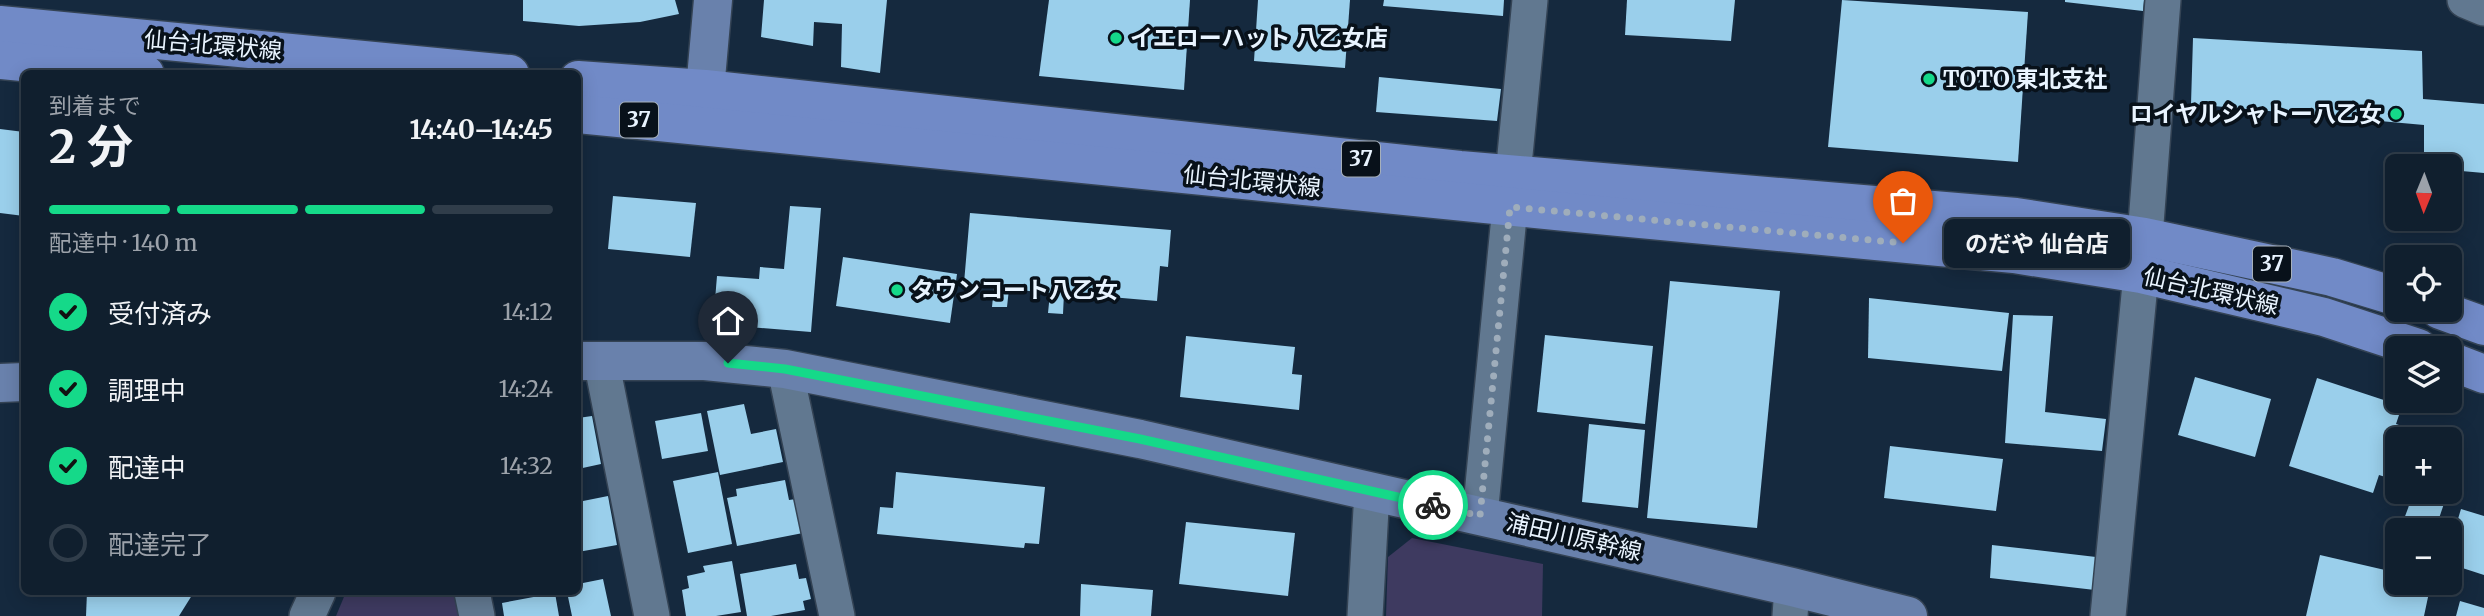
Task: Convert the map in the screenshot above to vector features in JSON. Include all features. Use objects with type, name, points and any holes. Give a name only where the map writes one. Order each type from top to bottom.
[{"type":"main road","name":"仙台北環状線","points":[[0,24],[469,70]]},
{"type":"main road","name":"仙台北環状線","points":[[0,60],[104,70]]},
{"type":"main road","name":"仙台北環状線","points":[[581,81],[703,108],[1512,190],[2015,217],[2143,255],[2385,337]]},
{"type":"main road","name":"仙台北環状線","points":[[581,114],[703,108]]},
{"type":"main road","name":"仙台北環状線","points":[[2143,255],[2332,277],[2385,292]]},
{"type":"main road","points":[[2462,318],[2484,326]]},
{"type":"main road","points":[[2462,366],[2484,374]]},
{"type":"street","points":[[703,108],[713,0]]},
{"type":"street","points":[[1480,516],[1530,0]]},
{"type":"street","points":[[2108,616],[2143,255],[2164,0]]},
{"type":"street","points":[[2465,0],[2484,8]]},
{"type":"street","points":[[589,361],[652,616]]},
{"type":"street","name":"浦田川原幹線","points":[[589,361],[705,361],[785,369],[1140,439],[1372,491],[1480,516],[1791,601],[1908,616]]},
{"type":"street","points":[[785,369],[837,616]]},
{"type":"street","points":[[0,383],[21,382]]},
{"type":"street","points":[[1365,616],[1372,491]]},
{"type":"street","points":[[307,616],[316,595]]},
{"type":"street","points":[[473,595],[477,616]]},
{"type":"shaded area","points":[[1412,538],[1543,564],[1542,616],[1386,616],[1388,557]]},
{"type":"shaded area","points":[[345,595],[459,595],[463,616],[336,616]]},
{"type":"building","points":[[523,0],[675,0],[679,14],[640,22],[579,26],[523,21]]},
{"type":"building","points":[[764,0],[887,0],[880,73],[841,67],[842,24],[814,22],[813,46],[761,37]]},
{"type":"building","name":"イエローハット 八乙女店","points":[[1049,0],[1190,0],[1184,90],[1039,76]]},
{"type":"building","points":[[1258,0],[1350,0],[1345,68],[1254,61]]},
{"type":"building","points":[[1384,0],[1504,0],[1503,16],[1383,6]]},
{"type":"building","points":[[1627,0],[1735,0],[1731,41],[1625,35]]},
{"type":"building","name":"TOTO 東北支社","points":[[1842,0],[2028,12],[2018,162],[1828,147]]},
{"type":"building","points":[[2065,0],[2144,0],[2143,11]]},
{"type":"building","name":"ロイヤルシャトー八乙女","points":[[2193,38],[2422,51],[2423,99],[2484,104],[2484,173],[2462,171],[2462,154],[2424,154],[2424,125],[2191,104]]},
{"type":"building","points":[[1379,77],[1501,89],[1497,121],[1376,112]]},
{"type":"building","points":[[0,129],[21,132],[21,216],[0,213]]},
{"type":"building","points":[[613,196],[696,203],[690,257],[608,249]]},
{"type":"building","points":[[790,206],[821,208],[811,332],[713,324],[717,276],[759,279],[760,267],[784,269]]},
{"type":"building","points":[[970,213],[1171,230],[1168,267],[1160,266],[1157,301],[1064,293],[1063,314],[1048,313],[1050,293],[1009,289],[1007,307],[992,307],[994,286],[964,283]]},
{"type":"building","name":"タウンコート八乙女","points":[[843,257],[957,274],[950,323],[836,306]]},
{"type":"building","points":[[1670,281],[1780,291],[1757,528],[1647,518]]},
{"type":"building","points":[[1869,298],[2009,313],[2002,371],[1868,358]]},
{"type":"building","points":[[2013,315],[2053,316],[2045,412],[2106,419],[2102,451],[2005,443]]},
{"type":"building","points":[[1545,335],[1653,346],[1645,424],[1537,412]]},
{"type":"building","points":[[1186,336],[1295,347],[1292,374],[1302,375],[1299,410],[1180,397]]},
{"type":"building","points":[[2195,377],[2271,399],[2255,457],[2178,435]]},
{"type":"building","points":[[2317,378],[2385,400],[2385,413],[2400,413],[2396,424],[2405,427],[2385,427],[2385,477],[2379,475],[2373,493],[2289,466]]},
{"type":"building","points":[[744,404],[751,434],[776,429],[783,462],[720,475],[707,411]]},
{"type":"building","points":[[701,413],[708,451],[662,459],[655,421]]},
{"type":"building","points":[[592,416],[601,464],[581,468],[581,418]]},
{"type":"building","points":[[1589,424],[1645,430],[1638,508],[1582,502]]},
{"type":"building","points":[[1890,446],[2003,459],[1996,511],[1884,498]]},
{"type":"building","points":[[718,472],[732,544],[688,553],[673,481]]},
{"type":"building","points":[[896,472],[1045,487],[1039,544],[1025,543],[1024,548],[877,534],[880,507],[893,508]]},
{"type":"building","points":[[785,480],[789,500],[796,499],[803,533],[737,546],[727,498],[737,496],[736,489]]},
{"type":"building","points":[[608,496],[617,545],[581,551],[581,501]]},
{"type":"building","points":[[2410,504],[2444,504],[2439,518],[2404,518]]},
{"type":"building","points":[[2461,509],[2484,516],[2484,575],[2462,568],[2462,518],[2458,518]]},
{"type":"building","points":[[1186,522],[1295,533],[1288,596],[1179,584]]},
{"type":"building","points":[[1992,545],[2096,557],[2095,590],[1990,578]]},
{"type":"building","points":[[2320,555],[2385,570],[2385,595],[2428,595],[2424,616],[2306,616]]},
{"type":"building","points":[[732,561],[741,612],[716,616],[686,616],[682,590],[689,588],[687,576],[705,572],[703,566]]},
{"type":"building","points":[[796,564],[799,579],[806,578],[811,599],[803,601],[805,610],[771,616],[747,616],[740,574]]},
{"type":"building","points":[[603,579],[611,616],[572,616],[568,595],[581,595],[581,583]]},
{"type":"building","points":[[1081,584],[1153,590],[1151,616],[1080,616]]},
{"type":"building","points":[[87,595],[192,595],[179,616],[86,616]]},
{"type":"building","points":[[555,595],[559,616],[504,616],[502,603]]},
{"type":"building","points":[[2460,601],[2484,608],[2484,616],[2456,616]]},
{"type":"way so far","points":[[1433,505],[1480,516],[1510,207],[1903,243]]},
{"type":"place","name":"イエローハット 八乙女店","points":[[1116,38]]},
{"type":"place","name":"TOTO 東北支社","points":[[1929,79]]},
{"type":"place","name":"ロイヤルシャトー八乙女","points":[[2396,114]]},
{"type":"place","name":"のだや 仙台店","points":[[1903,243]]},
{"type":"place","name":"タウンコート八乙女","points":[[897,290]]},
{"type":"route","points":[[728,363],[785,369],[1140,439],[1433,505]]}]
